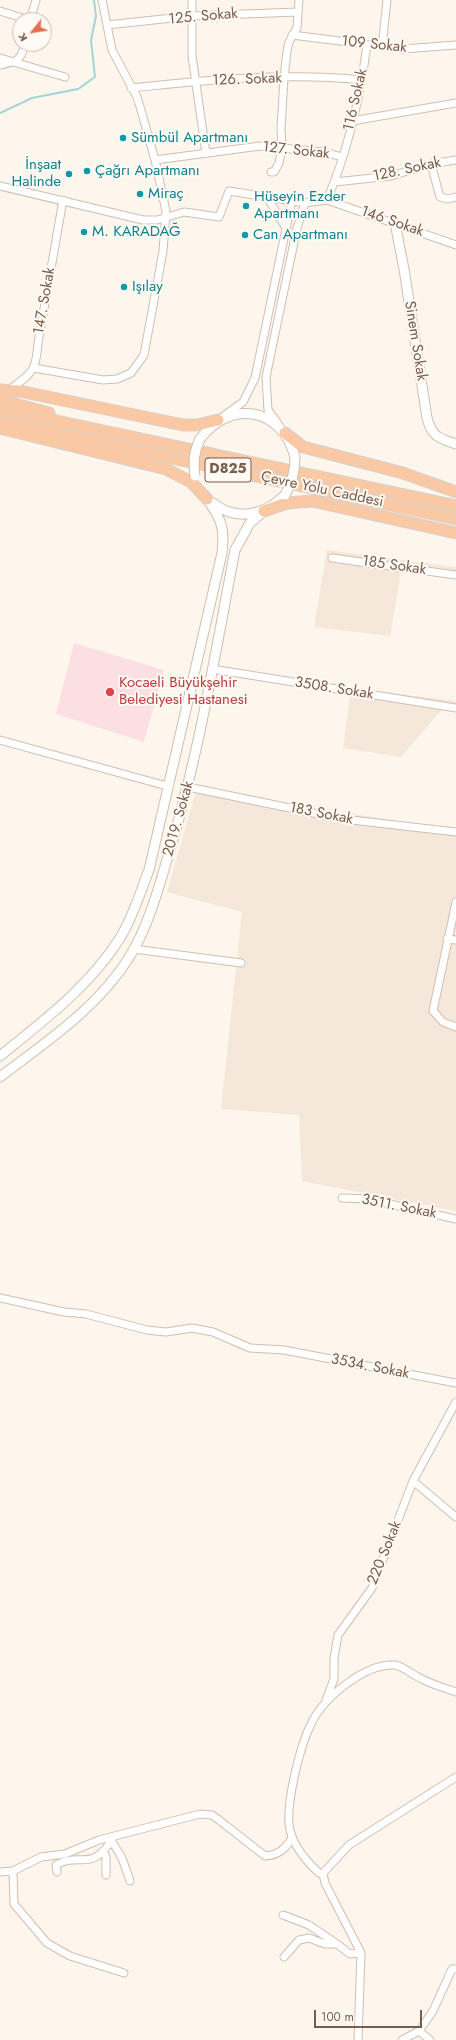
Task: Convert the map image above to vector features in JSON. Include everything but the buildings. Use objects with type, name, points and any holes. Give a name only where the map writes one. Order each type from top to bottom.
[{"type":"highway","points":[[5,390],[20,391],[183,425],[197,425],[218,420]]},
{"type":"highway","points":[[0,400],[185,448]]},
{"type":"highway","name":"Çevre Yolu Caddesi","points":[[0,409],[456,506]]},
{"type":"highway","name":"Çevre Yolu Caddesi","points":[[0,420],[456,519]]},
{"type":"highway","points":[[0,428],[111,444]]},
{"type":"highway","points":[[0,428],[166,469],[191,482],[207,499]]},
{"type":"highway","points":[[285,433],[303,447],[403,473],[456,492]]},
{"type":"highway","points":[[264,511],[287,503],[312,502],[456,534]]},
{"type":"street","points":[[32,12],[36,0]]},
{"type":"street","points":[[5,390],[29,375],[34,368],[103,380],[125,377],[136,368],[144,355],[163,251],[166,217],[155,160],[137,97],[112,50],[102,0]]},
{"type":"street","points":[[192,0],[191,16],[194,82],[206,153]]},
{"type":"street","points":[[271,172],[277,170],[282,148],[281,129],[284,78],[287,52],[292,36],[297,28],[299,0]]},
{"type":"street","points":[[382,47],[388,0]]},
{"type":"street","points":[[0,11],[12,15]]},
{"type":"street","name":"125. Sokak","points":[[107,25],[191,16],[298,12]]},
{"type":"street","name":"109 Sokak","points":[[292,36],[382,47],[415,49],[456,45]]},
{"type":"street","name":"116 Sokak","points":[[327,200],[335,182],[352,121],[362,80],[366,45]]},
{"type":"street","points":[[0,65],[18,60],[23,52]]},
{"type":"street","points":[[0,58],[65,77]]},
{"type":"street","name":"126. Sokak","points":[[131,88],[194,82],[284,78],[341,78],[362,80]]},
{"type":"street","points":[[352,121],[456,103]]},
{"type":"street","name":"127. Sokak","points":[[155,160],[260,146],[324,152],[342,157]]},
{"type":"street","name":"128. Sokak","points":[[335,182],[391,176],[431,164],[456,160]]},
{"type":"street","points":[[431,164],[440,197],[448,199],[456,197]]},
{"type":"street","points":[[0,186],[143,220],[157,220],[184,212],[219,217],[229,190],[305,203],[327,200]]},
{"type":"street","points":[[266,196],[286,228]]},
{"type":"street","name":"147. Sokak","points":[[34,368],[63,200]]},
{"type":"street","points":[[292,200],[255,378],[243,402],[208,428],[200,439],[195,450],[193,463],[199,488],[207,499],[219,508],[234,514],[249,515],[264,511],[276,504],[285,495],[295,471],[295,457],[291,445],[285,433],[268,410],[266,377],[297,228],[305,203]]},
{"type":"street","name":"146 Sokak","points":[[327,200],[456,245]]},
{"type":"street","name":"Sinem Sokak","points":[[395,223],[404,270],[427,418],[432,433],[439,438],[456,444]]},
{"type":"street","points":[[218,420],[231,414],[246,413],[261,416],[274,423],[285,433]]},
{"type":"street","name":"2019. Sokak","points":[[0,1056],[73,995],[99,968],[120,937],[134,909],[149,870],[167,786],[222,553],[223,544],[220,517],[207,499]]},
{"type":"street","name":"2019. Sokak","points":[[0,1077],[78,1016],[113,979],[134,949],[149,914],[164,871],[188,787],[235,550],[250,523],[264,511]]},
{"type":"street","name":"185 Sokak","points":[[332,558],[456,575]]},
{"type":"street","name":"3508. Sokak","points":[[212,669],[456,708]]},
{"type":"street","points":[[0,740],[167,786]]},
{"type":"street","name":"183 Sokak","points":[[188,787],[343,819],[456,832]]},
{"type":"street","points":[[456,902],[433,1011],[443,1022],[456,1026]]},
{"type":"street","points":[[447,939],[456,940]]},
{"type":"street","points":[[134,949],[241,963]]},
{"type":"street","name":"3511. Sokak","points":[[342,1198],[368,1199],[456,1218]]},
{"type":"street","name":"3534. Sokak","points":[[0,1298],[64,1312],[86,1314],[147,1330],[166,1332],[192,1328],[213,1332],[250,1348],[284,1350],[456,1383]]},
{"type":"street","name":"220 Sokak","points":[[324,1704],[330,1693],[334,1679],[334,1658],[338,1635],[372,1588],[413,1482],[456,1402]]},
{"type":"street","points":[[413,1482],[456,1517]]},
{"type":"street","points":[[323,1873],[318,1873],[303,1858],[292,1838],[289,1825],[294,1775],[311,1724],[324,1704],[355,1678],[375,1668],[396,1665],[423,1680],[456,1692]]},
{"type":"street","points":[[323,1873],[349,1845],[456,1777]]},
{"type":"street","points":[[0,1872],[13,1871],[41,1856],[65,1854],[99,1840],[112,1839],[200,1814],[212,1816],[219,1820],[266,1856],[275,1856],[285,1849],[292,1838]]},
{"type":"street","points":[[57,1872],[56,1865],[63,1861],[93,1859],[103,1851],[112,1839]]},
{"type":"street","points":[[112,1839],[122,1858],[130,1881]]},
{"type":"street","points":[[103,1851],[106,1857],[106,1875]]},
{"type":"street","points":[[13,1871],[14,1904],[47,1943],[70,1956],[124,1972]]},
{"type":"street","points":[[323,1873],[325,1883],[361,1952],[358,2040]]},
{"type":"street","points":[[283,1915],[309,1925],[350,1954],[361,1952]]},
{"type":"street","points":[[284,1957],[299,1940],[309,1938],[325,1944],[337,1944]]},
{"type":"street","points":[[402,2040],[419,2031],[433,2011],[446,1979],[452,1969],[456,1969]]},
{"type":"street","points":[[419,2031],[430,2040]]},
{"type":"shaded area","points":[[327,550],[456,567],[456,576],[402,567],[390,636],[314,627]]},
{"type":"shaded area","name":"Kocaeli Büyükşehir Belediyesi Hastanesi","points":[[74,643],[164,670],[144,742],[56,714]]},
{"type":"shaded area","points":[[351,688],[456,701],[456,710],[444,707],[401,757],[343,748]]},
{"type":"shaded area","points":[[196,790],[456,830],[456,1211],[302,1181],[299,1115],[221,1109],[242,912],[167,892]]},
{"type":"waterway","points":[[0,113],[32,98],[78,89],[95,77],[91,40],[96,16],[94,0]]},
{"type":"place","name":"Sümbül Apartmanı","points":[[123,138]]},
{"type":"place","name":"Çağrı Apartmanı","points":[[87,171]]},
{"type":"place","name":"İnşaat Halinde","points":[[69,174]]},
{"type":"place","name":"Miraç","points":[[140,194]]},
{"type":"place","name":"Hüseyin Ezder Apartmanı","points":[[246,206]]},
{"type":"place","name":"M. KARADAĞ","points":[[84,232]]},
{"type":"place","name":"Can Apartmanı","points":[[245,235]]},
{"type":"place","name":"Işılay","points":[[124,287]]},
{"type":"place","name":"Kocaeli Büyükşehir Belediyesi Hastanesi","points":[[110,692]]}]
